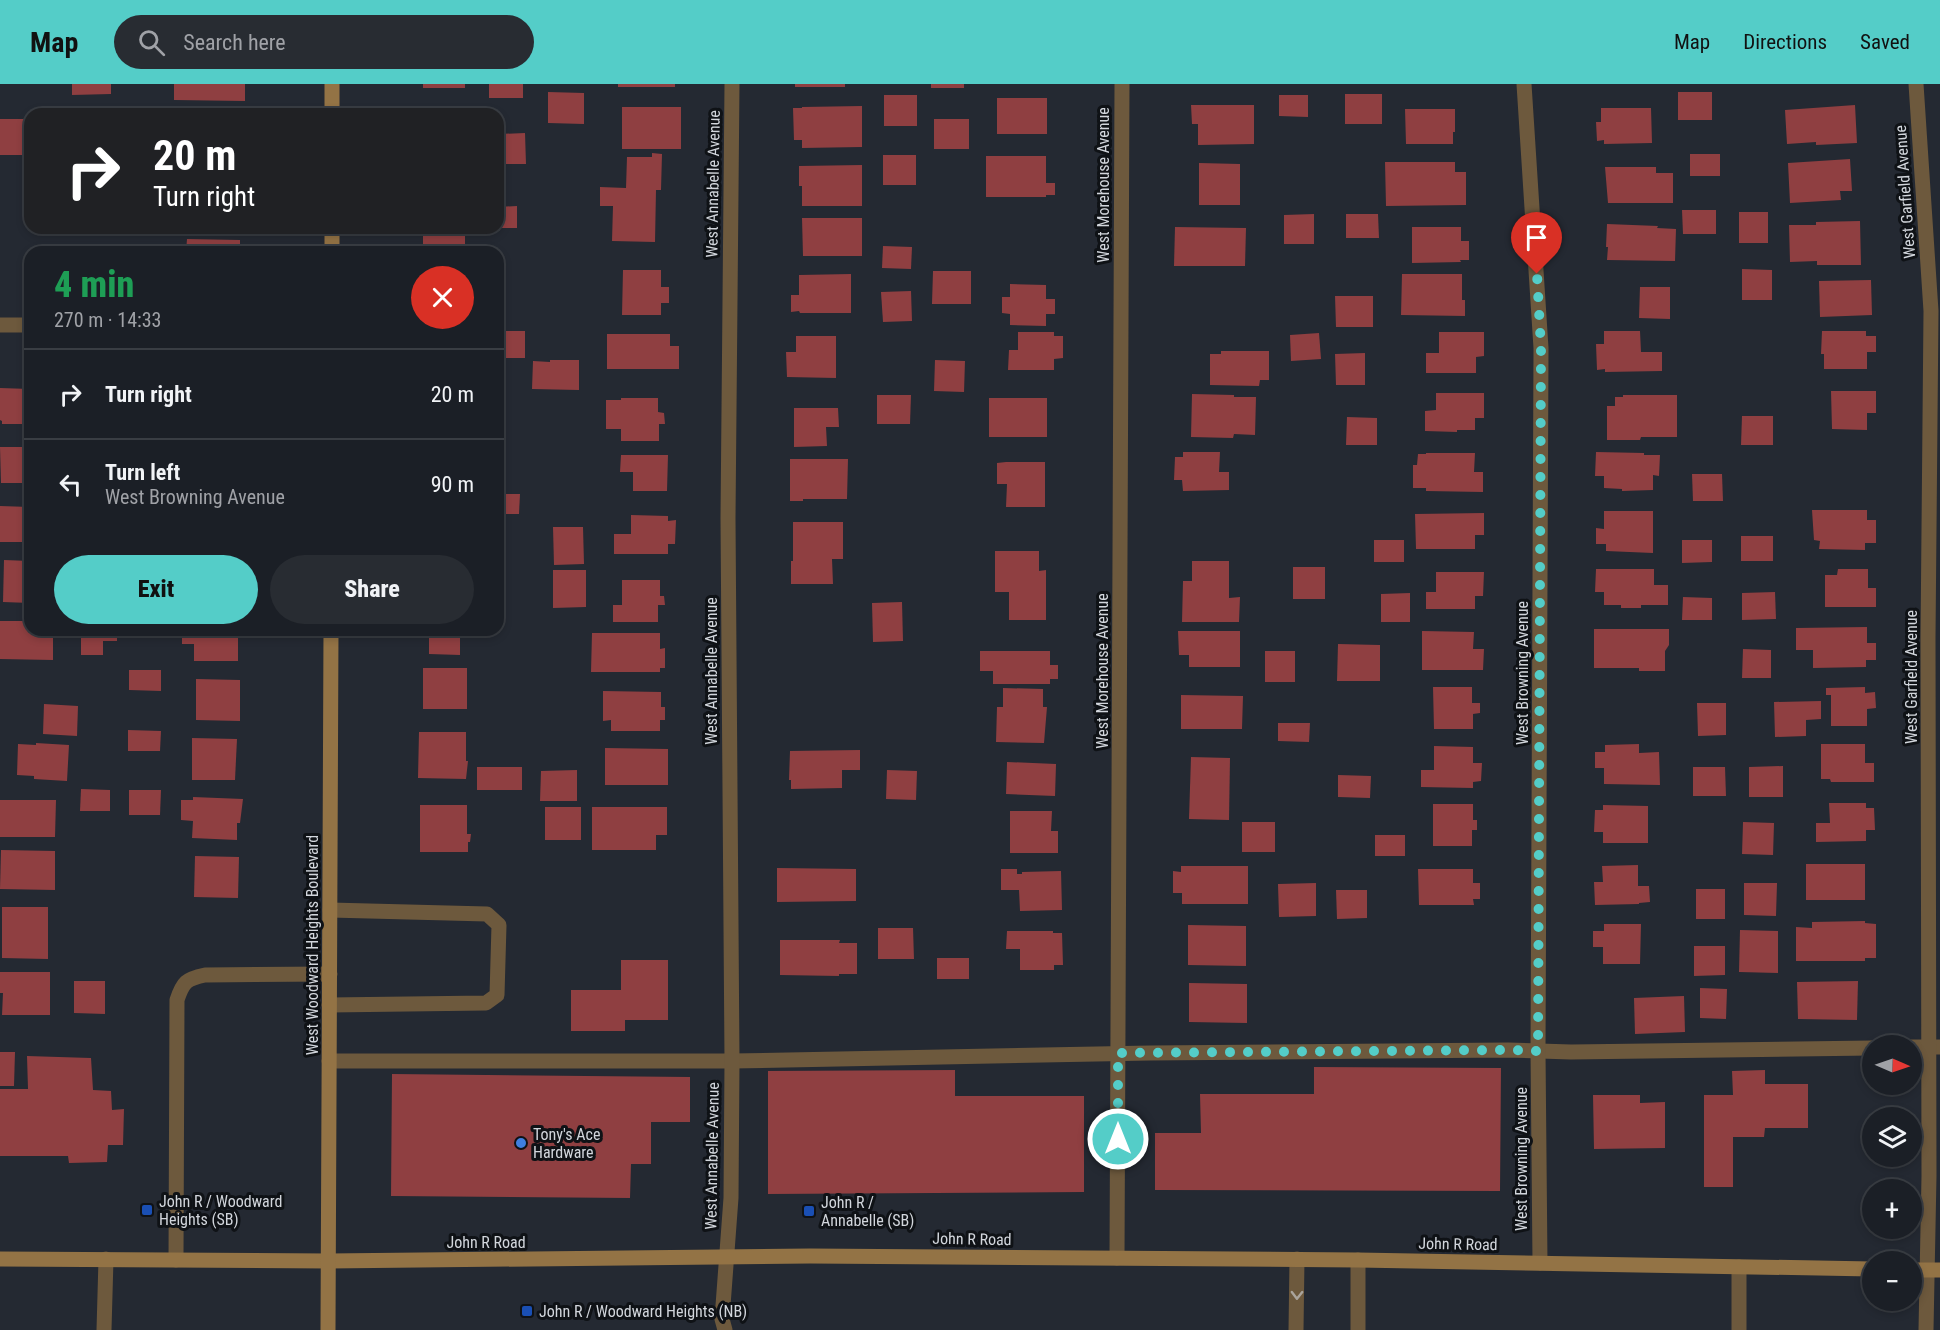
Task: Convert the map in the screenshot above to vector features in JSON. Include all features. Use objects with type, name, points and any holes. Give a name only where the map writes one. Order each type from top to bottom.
[{"type":"main road","points":[[332,84],[332,108]]},
{"type":"main road","name":"West Woodward Heights Boulevard","points":[[328,1330],[331,636]]},
{"type":"main road","name":"John R Road","points":[[0,1259],[329,1261],[822,1256],[1297,1259],[1862,1269]]},
{"type":"street","name":"West Annabelle Avenue","points":[[725,1330],[722,1319],[731,1191],[732,1061],[728,518],[732,84]]},
{"type":"street","name":"West Morehouse Avenue","points":[[1117,1258],[1122,84]]},
{"type":"street","name":"West Browning Avenue","points":[[1524,84],[1541,348],[1538,1051],[1540,1263]]},
{"type":"street","name":"West Garfield Avenue","points":[[1916,84],[1931,311],[1928,638],[1935,1047],[1934,1270],[1926,1330]]},
{"type":"street","points":[[0,325],[24,326]]},
{"type":"street","points":[[329,1005],[486,1003],[497,995],[499,925],[487,914],[330,910]]},
{"type":"street","points":[[176,1260],[177,1000],[181,986],[193,978],[205,975],[330,974]]},
{"type":"street","points":[[329,1061],[732,1061],[1118,1053],[1862,1048]]},
{"type":"street","points":[[104,1330],[106,1259]]},
{"type":"street","points":[[1296,1330],[1297,1259]]},
{"type":"street","points":[[1358,1260],[1358,1330]]},
{"type":"street","points":[[1739,1267],[1739,1330]]},
{"type":"building","points":[[72,84],[111,84],[111,94],[72,95]]},
{"type":"building","points":[[174,84],[245,84],[245,101],[174,100]]},
{"type":"building","points":[[423,84],[465,84],[465,88],[423,88]]},
{"type":"building","points":[[489,84],[523,84],[523,98],[489,98]]},
{"type":"building","points":[[618,84],[675,84],[675,87],[618,87]]},
{"type":"building","points":[[795,84],[845,84],[845,87],[795,87]]},
{"type":"building","points":[[931,84],[964,84],[964,88],[931,88]]},
{"type":"building","points":[[548,92],[584,93],[584,124],[548,123]]},
{"type":"building","points":[[1678,92],[1712,92],[1712,120],[1678,120]]},
{"type":"building","points":[[1345,94],[1382,94],[1382,124],[1345,124]]},
{"type":"building","points":[[884,95],[917,95],[917,126],[884,126]]},
{"type":"building","points":[[1279,95],[1308,95],[1308,117],[1279,116]]},
{"type":"building","points":[[997,98],[1047,98],[1047,134],[997,134]]},
{"type":"building","points":[[1191,105],[1254,105],[1254,144],[1198,145],[1198,124],[1192,124]]},
{"type":"building","points":[[1855,105],[1857,143],[1787,144],[1785,110]]},
{"type":"building","points":[[421,106],[463,106],[463,108],[421,108]]},
{"type":"building","points":[[862,106],[862,147],[802,148],[802,140],[794,140],[793,108]]},
{"type":"building","points":[[622,107],[681,107],[681,149],[622,149]]},
{"type":"building","points":[[1601,108],[1651,108],[1652,143],[1604,144],[1604,140],[1597,141],[1596,122],[1601,122]]},
{"type":"building","points":[[1405,109],[1455,109],[1453,144],[1406,144]]},
{"type":"building","points":[[0,119],[24,119],[24,155],[0,155]]},
{"type":"building","points":[[934,119],[969,119],[969,149],[934,149]]},
{"type":"building","points":[[525,133],[526,164],[504,164],[504,134]]},
{"type":"building","points":[[652,153],[662,154],[661,190],[656,190],[655,242],[612,241],[613,206],[600,206],[600,187],[626,188],[627,157],[652,157]]},
{"type":"building","points":[[1690,154],[1720,154],[1720,176],[1690,176]]},
{"type":"building","points":[[883,155],[916,155],[916,185],[883,185]]},
{"type":"building","points":[[986,156],[1046,156],[1046,183],[1055,183],[1055,195],[986,197]]},
{"type":"building","points":[[1850,159],[1852,191],[1840,191],[1841,200],[1790,203],[1788,163]]},
{"type":"building","points":[[1385,162],[1455,162],[1455,172],[1466,172],[1466,205],[1386,206]]},
{"type":"building","points":[[1199,163],[1240,164],[1240,205],[1199,205]]},
{"type":"building","points":[[862,165],[862,206],[802,206],[799,166]]},
{"type":"building","points":[[1605,167],[1656,167],[1656,173],[1673,173],[1673,203],[1608,203]]},
{"type":"building","points":[[517,206],[517,228],[504,228],[504,207]]},
{"type":"building","points":[[1682,210],[1716,210],[1716,234],[1683,234]]},
{"type":"building","points":[[1739,212],[1768,212],[1768,243],[1739,243]]},
{"type":"building","points":[[1314,214],[1314,244],[1284,244],[1284,215]]},
{"type":"building","points":[[1346,214],[1378,214],[1379,238],[1346,238]]},
{"type":"building","points":[[802,218],[862,218],[862,256],[803,256]]},
{"type":"building","points":[[1860,221],[1861,265],[1817,265],[1817,261],[1790,262],[1789,225]]},
{"type":"building","points":[[1607,224],[1676,229],[1675,261],[1607,260]]},
{"type":"building","points":[[1175,227],[1246,228],[1245,266],[1174,266]]},
{"type":"building","points":[[1412,227],[1461,227],[1461,241],[1469,241],[1469,260],[1412,263]]},
{"type":"building","points":[[423,236],[465,236],[465,246],[423,246]]},
{"type":"building","points":[[187,239],[240,240],[240,246],[186,246]]},
{"type":"building","points":[[883,246],[912,247],[911,269],[882,268]]},
{"type":"building","points":[[1742,269],[1772,270],[1772,300],[1742,300]]},
{"type":"building","points":[[623,270],[661,270],[661,287],[669,287],[669,303],[661,303],[661,315],[622,315]]},
{"type":"building","points":[[933,271],[971,271],[971,304],[932,304]]},
{"type":"building","points":[[851,274],[851,313],[791,312],[791,295],[799,295],[799,275]]},
{"type":"building","points":[[1402,274],[1462,274],[1462,300],[1465,300],[1465,316],[1401,315]]},
{"type":"building","points":[[1871,280],[1872,315],[1820,317],[1819,281]]},
{"type":"building","points":[[1010,284],[1046,285],[1046,299],[1055,299],[1055,314],[1046,314],[1046,326],[1010,325],[1010,314],[1002,313],[1002,297],[1010,297]]},
{"type":"building","points":[[1640,287],[1670,287],[1670,319],[1639,318]]},
{"type":"building","points":[[911,291],[912,321],[883,322],[881,292]]},
{"type":"building","points":[[1335,296],[1373,296],[1373,327],[1336,327]]},
{"type":"building","points":[[504,331],[525,331],[525,358],[504,358]]},
{"type":"building","points":[[1604,331],[1640,331],[1641,352],[1662,352],[1662,371],[1605,372],[1605,369],[1597,370],[1596,344],[1604,344]]},
{"type":"building","points":[[1822,331],[1866,331],[1866,336],[1876,336],[1876,352],[1867,352],[1867,369],[1824,369],[1824,354],[1821,354]]},
{"type":"building","points":[[1018,332],[1054,332],[1054,336],[1063,336],[1063,358],[1054,359],[1054,370],[1008,370],[1009,350],[1018,350]]},
{"type":"building","points":[[1439,332],[1484,332],[1484,356],[1476,357],[1476,373],[1426,373],[1426,353],[1439,353]]},
{"type":"building","points":[[1319,333],[1321,359],[1291,361],[1290,335]]},
{"type":"building","points":[[607,334],[670,334],[670,346],[679,346],[679,369],[607,369]]},
{"type":"building","points":[[796,336],[836,336],[836,378],[787,377],[786,352],[796,352]]},
{"type":"building","points":[[1221,351],[1269,351],[1269,380],[1260,380],[1259,386],[1210,385],[1210,354],[1221,354]]},
{"type":"building","points":[[1365,353],[1365,385],[1336,385],[1335,354]]},
{"type":"building","points":[[550,360],[579,360],[579,390],[532,389],[533,361],[550,362]]},
{"type":"building","points":[[935,360],[965,361],[964,392],[934,391]]},
{"type":"building","points":[[0,388],[24,389],[24,424],[2,424]]},
{"type":"building","points":[[1831,391],[1876,391],[1876,413],[1867,413],[1867,430],[1832,429]]},
{"type":"building","points":[[1436,393],[1484,393],[1484,418],[1475,418],[1475,430],[1425,431],[1425,411],[1436,410]]},
{"type":"building","points":[[1192,394],[1256,397],[1255,435],[1234,434],[1233,438],[1191,437]]},
{"type":"building","points":[[877,395],[911,395],[910,424],[877,424]]},
{"type":"building","points":[[1623,395],[1677,395],[1677,437],[1607,440],[1607,406],[1615,406],[1615,397],[1623,397]]},
{"type":"building","points":[[621,398],[658,398],[658,412],[664,413],[665,424],[659,424],[659,441],[621,441],[621,429],[606,429],[606,400],[621,400]]},
{"type":"building","points":[[989,398],[1047,398],[1047,437],[989,437]]},
{"type":"building","points":[[794,408],[838,408],[839,427],[826,427],[827,446],[794,447]]},
{"type":"building","points":[[1742,416],[1773,416],[1773,445],[1741,445]]},
{"type":"building","points":[[1347,417],[1377,418],[1377,445],[1346,445]]},
{"type":"building","points":[[0,447],[24,447],[24,483],[1,483]]},
{"type":"building","points":[[1183,452],[1220,452],[1219,472],[1229,472],[1229,490],[1183,491],[1182,480],[1174,480],[1175,457],[1183,457]]},
{"type":"building","points":[[1596,452],[1660,455],[1659,476],[1653,475],[1653,490],[1622,491],[1622,489],[1604,488],[1604,476],[1595,476]]},
{"type":"building","points":[[1475,453],[1474,472],[1483,472],[1483,492],[1426,491],[1426,488],[1413,488],[1413,465],[1417,465],[1418,454]]},
{"type":"building","points":[[621,455],[668,455],[667,491],[633,491],[633,472],[620,472]]},
{"type":"building","points":[[790,459],[848,459],[847,499],[790,501]]},
{"type":"building","points":[[1045,462],[1045,507],[1006,507],[1007,484],[997,484],[997,463]]},
{"type":"building","points":[[1692,474],[1722,474],[1723,501],[1693,501]]},
{"type":"building","points":[[504,494],[520,494],[519,514],[504,514]]},
{"type":"building","points":[[0,506],[24,507],[24,542],[0,542]]},
{"type":"building","points":[[1812,510],[1867,510],[1867,520],[1876,520],[1876,543],[1865,543],[1865,550],[1819,549],[1820,541],[1814,540]]},
{"type":"building","points":[[1604,511],[1653,511],[1653,553],[1606,551],[1606,544],[1596,544],[1596,528],[1604,529]]},
{"type":"building","points":[[1484,513],[1484,535],[1475,535],[1475,549],[1416,549],[1415,514]]},
{"type":"building","points":[[631,515],[668,516],[668,521],[676,520],[675,544],[668,544],[668,554],[614,554],[614,534],[631,534]]},
{"type":"building","points":[[793,522],[843,522],[843,559],[832,559],[833,584],[791,584]]},
{"type":"building","points":[[553,527],[583,527],[584,564],[554,565]]},
{"type":"building","points":[[1741,536],[1773,536],[1773,561],[1741,561]]},
{"type":"building","points":[[1374,540],[1404,540],[1404,562],[1374,562]]},
{"type":"building","points":[[1682,540],[1712,540],[1712,562],[1682,563]]},
{"type":"building","points":[[995,551],[1039,551],[1039,571],[1046,570],[1046,620],[1009,620],[1009,592],[995,592]]},
{"type":"building","points":[[4,560],[24,561],[24,603],[3,602]]},
{"type":"building","points":[[1192,561],[1229,561],[1229,598],[1240,597],[1239,622],[1182,622],[1183,581],[1192,581]]},
{"type":"building","points":[[1293,567],[1325,567],[1325,599],[1293,599]]},
{"type":"building","points":[[1596,569],[1654,569],[1654,585],[1668,585],[1668,605],[1621,608],[1621,605],[1604,605],[1604,592],[1595,592]]},
{"type":"building","points":[[1838,569],[1868,569],[1868,588],[1876,588],[1876,607],[1825,607],[1825,575],[1837,575]]},
{"type":"building","points":[[553,570],[586,570],[586,607],[553,608]]},
{"type":"building","points":[[1436,572],[1484,572],[1483,596],[1475,596],[1475,609],[1426,609],[1426,592],[1436,592]]},
{"type":"building","points":[[622,580],[660,580],[660,596],[664,596],[665,605],[658,605],[658,622],[613,622],[613,605],[622,605]]},
{"type":"building","points":[[1775,592],[1776,619],[1742,620],[1742,593]]},
{"type":"building","points":[[1410,593],[1410,622],[1381,622],[1381,594]]},
{"type":"building","points":[[1683,597],[1712,598],[1712,620],[1682,620]]},
{"type":"building","points":[[902,602],[903,641],[873,642],[872,603]]},
{"type":"building","points":[[0,621],[24,621],[24,636],[53,636],[53,660],[0,659]]},
{"type":"building","points":[[1867,627],[1867,643],[1876,643],[1876,660],[1866,660],[1866,667],[1813,668],[1813,650],[1796,650],[1796,628]]},
{"type":"building","points":[[1594,629],[1669,629],[1669,645],[1665,651],[1665,671],[1639,671],[1639,668],[1594,668]]},
{"type":"building","points":[[1178,631],[1240,631],[1240,667],[1189,667],[1189,655],[1179,655]]},
{"type":"building","points":[[1422,631],[1474,632],[1473,649],[1484,649],[1483,670],[1422,670]]},
{"type":"building","points":[[592,633],[660,633],[660,649],[665,648],[665,668],[660,668],[660,672],[591,672]]},
{"type":"building","points":[[81,636],[117,636],[117,641],[103,641],[103,655],[81,655]]},
{"type":"building","points":[[182,636],[238,636],[238,661],[194,661],[194,644],[182,644]]},
{"type":"building","points":[[429,636],[460,636],[460,655],[429,654]]},
{"type":"building","points":[[1338,644],[1380,645],[1380,681],[1337,681]]},
{"type":"building","points":[[1743,649],[1771,650],[1771,678],[1742,678]]},
{"type":"building","points":[[980,651],[1050,651],[1050,665],[1058,665],[1058,679],[1050,679],[1050,684],[993,684],[993,671],[980,671]]},
{"type":"building","points":[[1265,651],[1295,651],[1295,682],[1265,682]]},
{"type":"building","points":[[423,668],[467,668],[467,709],[423,709]]},
{"type":"building","points":[[129,670],[161,670],[161,691],[129,690]]},
{"type":"building","points":[[196,679],[240,680],[240,721],[196,720]]},
{"type":"building","points":[[1433,687],[1472,687],[1472,703],[1480,703],[1480,713],[1473,714],[1473,729],[1434,729]]},
{"type":"building","points":[[1865,687],[1865,693],[1875,692],[1876,708],[1867,709],[1867,726],[1831,726],[1831,695],[1826,695],[1826,688]]},
{"type":"building","points":[[1003,688],[1043,689],[1043,707],[1047,707],[1044,743],[996,742],[997,707],[1003,707]]},
{"type":"building","points":[[603,691],[661,692],[661,707],[665,707],[665,720],[660,720],[660,731],[611,731],[611,720],[603,721]]},
{"type":"building","points":[[1181,695],[1243,696],[1242,729],[1181,729]]},
{"type":"building","points":[[1821,701],[1821,719],[1806,720],[1806,736],[1775,737],[1774,702]]},
{"type":"building","points":[[1697,703],[1726,703],[1726,735],[1698,736]]},
{"type":"building","points":[[44,704],[78,706],[77,736],[43,734]]},
{"type":"building","points":[[1278,723],[1310,723],[1309,742],[1278,741]]},
{"type":"building","points":[[128,730],[161,731],[160,751],[128,751]]},
{"type":"building","points":[[419,732],[466,732],[466,761],[468,761],[466,779],[418,778]]},
{"type":"building","points":[[192,738],[237,739],[235,780],[192,780]]},
{"type":"building","points":[[36,743],[69,745],[67,781],[34,779],[34,776],[17,775],[18,744],[36,745]]},
{"type":"building","points":[[1639,744],[1639,753],[1659,752],[1660,785],[1604,784],[1604,768],[1595,768],[1595,752],[1605,752],[1605,745]]},
{"type":"building","points":[[1821,744],[1865,744],[1865,763],[1874,763],[1874,782],[1831,782],[1830,779],[1821,779]]},
{"type":"building","points":[[1434,746],[1473,747],[1473,763],[1482,763],[1481,781],[1473,782],[1473,788],[1421,787],[1421,770],[1434,770]]},
{"type":"building","points":[[605,748],[668,749],[668,785],[605,785]]},
{"type":"building","points":[[860,750],[860,770],[842,770],[842,788],[791,789],[790,751]]},
{"type":"building","points":[[1191,757],[1230,758],[1229,820],[1189,819]]},
{"type":"building","points":[[1007,762],[1056,764],[1055,796],[1006,794]]},
{"type":"building","points":[[1783,766],[1783,797],[1749,797],[1749,767]]},
{"type":"building","points":[[477,767],[522,767],[522,790],[477,790]]},
{"type":"building","points":[[1693,767],[1725,767],[1726,796],[1693,796]]},
{"type":"building","points":[[577,770],[577,801],[540,801],[541,771]]},
{"type":"building","points":[[887,770],[917,771],[916,800],[886,799]]},
{"type":"building","points":[[1338,775],[1371,776],[1370,798],[1338,797]]},
{"type":"building","points":[[81,789],[110,790],[110,811],[80,811]]},
{"type":"building","points":[[129,790],[161,790],[160,815],[129,815]]},
{"type":"building","points":[[193,797],[243,799],[240,823],[237,823],[237,840],[192,838],[193,821],[181,820],[181,800],[193,800]]},
{"type":"building","points":[[0,800],[56,800],[55,837],[0,837]]},
{"type":"building","points":[[1829,803],[1866,803],[1866,808],[1874,808],[1875,830],[1866,830],[1866,841],[1816,842],[1816,823],[1830,823]]},
{"type":"building","points":[[1433,804],[1473,804],[1473,820],[1477,820],[1477,830],[1472,830],[1472,846],[1433,846]]},
{"type":"building","points":[[420,805],[467,805],[467,834],[471,834],[468,852],[420,852]]},
{"type":"building","points":[[1603,805],[1648,806],[1648,843],[1603,843],[1603,832],[1594,832],[1595,810],[1603,810]]},
{"type":"building","points":[[545,807],[581,807],[581,840],[545,840]]},
{"type":"building","points":[[592,807],[667,807],[667,835],[656,835],[656,850],[592,850]]},
{"type":"building","points":[[1010,811],[1052,811],[1051,831],[1058,831],[1058,853],[1010,853]]},
{"type":"building","points":[[1242,822],[1275,822],[1275,852],[1242,852]]},
{"type":"building","points":[[1743,822],[1774,823],[1773,855],[1742,854]]},
{"type":"building","points":[[1375,835],[1405,835],[1405,856],[1375,856]]},
{"type":"building","points":[[1,850],[55,851],[55,890],[0,889]]},
{"type":"building","points":[[195,856],[239,857],[238,898],[194,897]]},
{"type":"building","points":[[1806,864],[1865,864],[1865,900],[1806,900]]},
{"type":"building","points":[[1638,865],[1638,886],[1649,886],[1650,902],[1595,905],[1594,882],[1603,882],[1602,866]]},
{"type":"building","points":[[1181,866],[1248,866],[1248,904],[1182,904],[1182,893],[1173,893],[1173,871],[1181,872]]},
{"type":"building","points":[[777,868],[856,869],[856,901],[777,902]]},
{"type":"building","points":[[1001,869],[1017,869],[1017,874],[1061,871],[1062,910],[1020,911],[1019,890],[1001,890]]},
{"type":"building","points":[[1418,869],[1473,869],[1473,883],[1480,883],[1480,899],[1473,899],[1474,905],[1419,905]]},
{"type":"building","points":[[1316,883],[1316,916],[1279,917],[1278,884]]},
{"type":"building","points":[[1744,883],[1777,883],[1776,916],[1744,915]]},
{"type":"building","points":[[1696,889],[1725,889],[1725,919],[1696,919]]},
{"type":"building","points":[[1336,890],[1367,890],[1367,918],[1337,919]]},
{"type":"building","points":[[2,907],[48,907],[48,959],[2,958]]},
{"type":"building","points":[[1865,921],[1865,923],[1876,924],[1876,958],[1865,958],[1865,961],[1796,961],[1796,927],[1812,928],[1812,922]]},
{"type":"building","points":[[1604,924],[1641,924],[1640,964],[1603,964],[1603,947],[1593,947],[1593,931],[1604,931]]},
{"type":"building","points":[[1188,925],[1246,926],[1246,966],[1188,965]]},
{"type":"building","points":[[878,928],[913,928],[914,959],[878,959]]},
{"type":"building","points":[[1740,930],[1778,931],[1778,973],[1739,972]]},
{"type":"building","points":[[1007,931],[1062,933],[1063,965],[1054,965],[1054,970],[1020,970],[1020,949],[1006,949]]},
{"type":"building","points":[[780,940],[840,940],[839,943],[857,943],[857,974],[780,975]]},
{"type":"building","points":[[1694,946],[1725,946],[1725,975],[1694,976]]},
{"type":"building","points":[[937,958],[969,958],[969,979],[937,979]]},
{"type":"building","points":[[621,960],[668,960],[668,1020],[625,1020],[625,1031],[571,1031],[571,990],[621,990]]},
{"type":"building","points":[[0,972],[50,972],[50,1015],[2,1015],[3,993],[0,993]]},
{"type":"building","points":[[74,981],[105,981],[105,1014],[74,1013]]},
{"type":"building","points":[[1858,981],[1857,1020],[1798,1019],[1797,982]]},
{"type":"building","points":[[1189,983],[1247,984],[1247,1023],[1189,1022]]},
{"type":"building","points":[[1700,988],[1727,989],[1726,1019],[1700,1018]]},
{"type":"building","points":[[1684,996],[1685,1032],[1635,1034],[1634,998]]},
{"type":"building","points":[[0,1052],[15,1052],[14,1086],[0,1086]]},
{"type":"building","points":[[27,1056],[91,1058],[93,1090],[111,1091],[112,1110],[124,1109],[123,1145],[108,1145],[107,1162],[69,1163],[68,1156],[0,1156],[0,1089],[28,1089]]},
{"type":"building","points":[[1314,1067],[1501,1068],[1500,1191],[1155,1190],[1155,1133],[1201,1133],[1200,1094],[1314,1094]]},
{"type":"building","points":[[955,1070],[955,1096],[1084,1096],[1084,1192],[768,1194],[768,1071]]},
{"type":"building","points":[[1765,1070],[1765,1084],[1808,1084],[1808,1128],[1765,1128],[1764,1137],[1733,1137],[1733,1187],[1704,1187],[1704,1095],[1733,1095],[1732,1071]]},
{"type":"building","name":"Tony's Ace Hardware","points":[[392,1074],[690,1077],[690,1122],[651,1122],[651,1164],[631,1164],[630,1198],[391,1196]]},
{"type":"building","points":[[1593,1095],[1640,1095],[1640,1103],[1665,1102],[1665,1148],[1594,1149]]},
{"type":"place","name":"Tony's Ace Hardware","points":[[521,1143]]},
{"type":"place","name":"John R / Woodward Heights (SB)","points":[[147,1210]]},
{"type":"place","name":"John R / Annabelle (SB)","points":[[809,1211]]},
{"type":"place","name":"John R / Woodward Heights (NB)","points":[[527,1311]]},
{"type":"route","points":[[1118,1139],[1118,1053],[1538,1051],[1541,348],[1537,274]]}]
